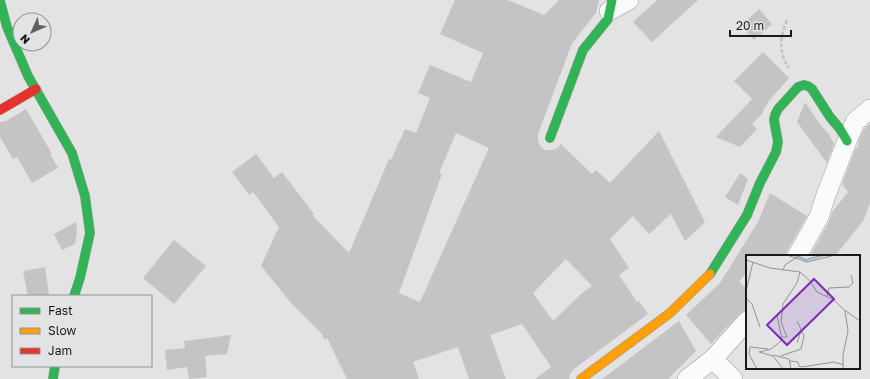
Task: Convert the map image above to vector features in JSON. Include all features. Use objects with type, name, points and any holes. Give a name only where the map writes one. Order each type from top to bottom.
[{"type":"street","points":[[550,138],[583,50],[608,19],[611,6],[629,0]]},
{"type":"street","points":[[0,1],[7,27],[28,76],[72,153],[85,196],[90,233],[80,278],[74,295]]},
{"type":"street","points":[[581,379],[670,313],[709,276],[747,215],[760,183],[776,152],[778,142],[774,120],[775,115],[778,109],[798,87],[804,85],[812,89],[846,140]]},
{"type":"street","points":[[0,110],[36,89]]},
{"type":"street","points":[[798,255],[819,217],[846,140],[855,122],[870,109]]},
{"type":"street","points":[[687,379],[714,359],[746,322]]},
{"type":"street","points":[[714,359],[733,379]]},
{"type":"street","points":[[53,379],[55,367]]},
{"type":"path","points":[[787,20],[781,40],[784,61],[804,85]]},
{"type":"building","points":[[455,0],[508,0],[544,15],[559,0],[599,0],[596,13],[573,42],[568,53],[538,134],[540,146],[545,150],[552,150],[558,148],[561,144],[592,174],[596,170],[610,183],[659,131],[705,222],[685,241],[671,214],[649,234],[633,216],[610,239],[629,268],[619,275],[637,302],[639,301],[648,314],[574,369],[570,374],[569,379],[535,379],[551,367],[522,324],[490,335],[506,379],[469,379],[458,347],[413,362],[419,379],[347,379],[327,338],[325,340],[321,333],[292,304],[261,266],[279,227],[253,192],[249,195],[232,172],[256,154],[274,178],[282,172],[314,214],[312,215],[349,253],[389,159],[391,160],[405,129],[416,133],[430,98],[418,93],[430,65],[471,82],[483,53],[440,34]],"holes":[[[456,133],[489,148],[420,302],[399,293],[442,174],[439,173]],[[566,259],[592,286],[582,293],[553,321],[533,293]]]},
{"type":"building","points":[[657,0],[698,0],[652,42],[633,22]]},
{"type":"building","points":[[759,9],[772,24],[754,40],[741,26]]},
{"type":"building","points":[[763,52],[789,78],[769,101],[762,114],[752,124],[757,129],[740,147],[716,137],[752,99],[734,81]]},
{"type":"building","points":[[805,102],[830,136],[834,144],[827,163],[797,122]]},
{"type":"building","points":[[26,109],[52,154],[50,154],[58,168],[32,183],[17,157],[13,159],[0,137],[0,122],[6,121]]},
{"type":"building","points":[[870,124],[870,203],[863,221],[836,255],[811,255],[829,222],[832,212],[848,192],[842,184],[864,129]]},
{"type":"building","points":[[740,173],[748,179],[738,205],[725,197]]},
{"type":"building","points":[[770,193],[807,216],[786,255],[746,255],[746,272],[739,282],[746,288],[746,310],[739,314],[711,344],[686,315],[720,283],[758,222]]},
{"type":"building","points":[[76,222],[77,232],[75,244],[62,250],[54,234]]},
{"type":"building","points":[[174,240],[206,266],[174,304],[143,278]]},
{"type":"building","points":[[45,267],[49,295],[28,295],[23,271]]},
{"type":"building","points":[[679,321],[696,351],[668,379],[602,379]]},
{"type":"building","points":[[231,335],[227,354],[205,356],[207,377],[189,379],[187,367],[167,370],[165,350],[185,348],[184,341]]},
{"type":"traffic: fast","points":[[550,138],[583,50],[608,19],[612,0]]},
{"type":"traffic: fast","points":[[0,1],[7,27],[28,76],[72,153],[85,196],[90,233],[80,278],[74,295]]},
{"type":"traffic: fast","points":[[710,274],[747,215],[760,183],[776,152],[778,142],[774,120],[775,115],[778,109],[798,87],[804,85],[812,89],[847,141]]},
{"type":"traffic: fast","points":[[53,379],[55,367]]},
{"type":"traffic: slow","points":[[581,379],[670,313],[710,274]]},
{"type":"traffic: jam","points":[[0,110],[36,89]]}]
